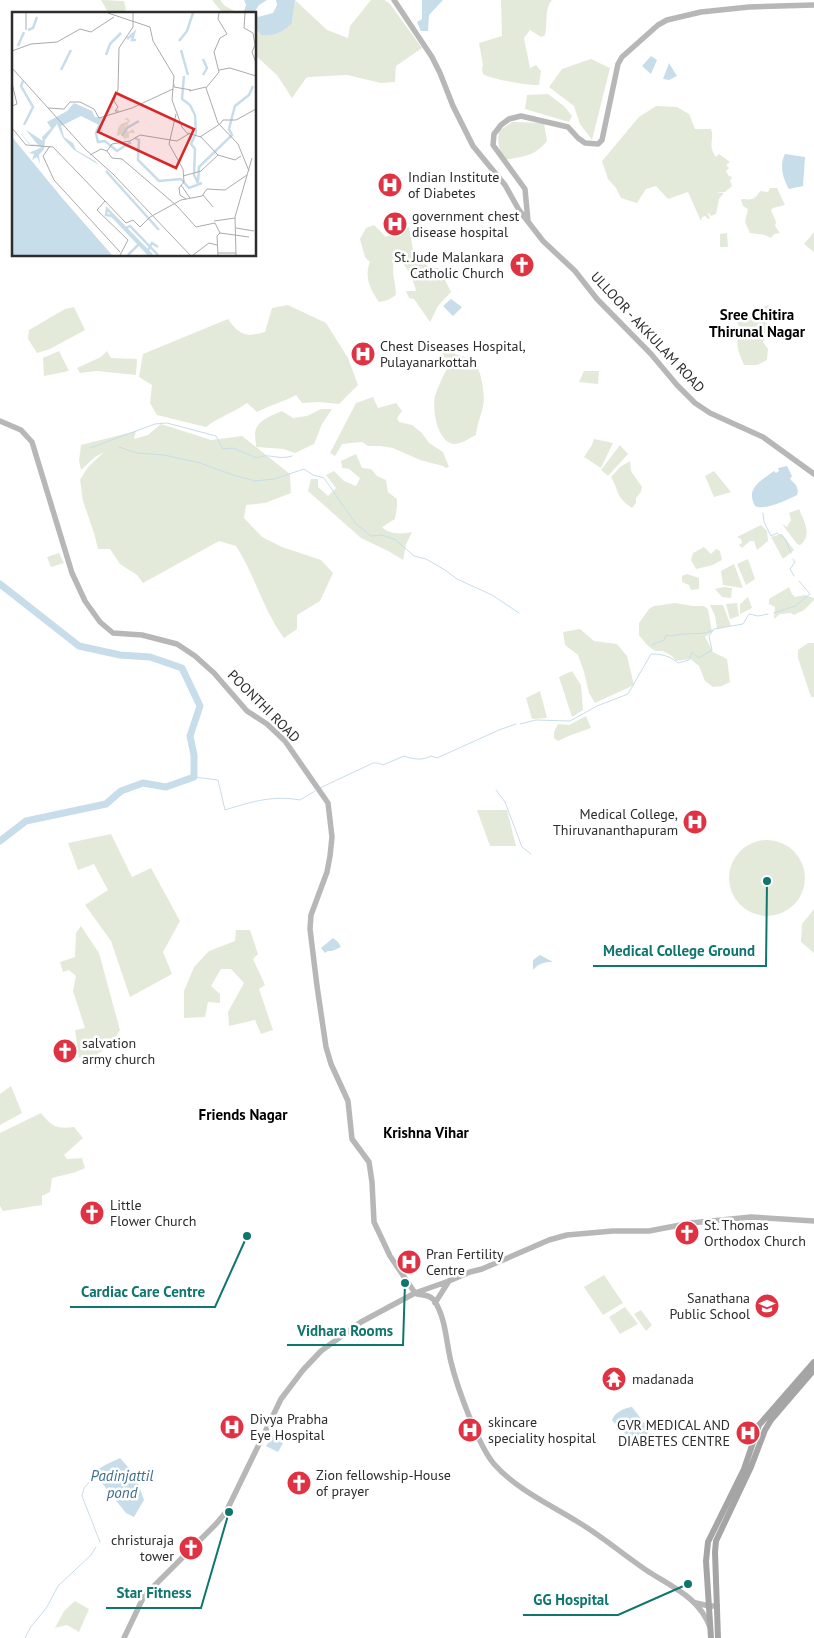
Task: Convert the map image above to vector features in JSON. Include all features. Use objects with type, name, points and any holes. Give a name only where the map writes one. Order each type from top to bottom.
[{"type":"main road","name":"ULLOOR - AKKULAM ROAD","points":[[394,0],[432,57],[473,146],[504,185],[519,210],[542,240],[576,271],[597,298],[652,354],[677,385],[695,403],[710,413],[763,437],[814,474]]},
{"type":"main road","points":[[528,221],[524,189],[493,146],[494,134],[501,125],[509,119],[522,116],[552,122],[568,128],[585,143],[598,144],[602,140],[618,64],[622,57],[663,22],[709,11],[765,6],[814,5]]},
{"type":"main road","name":"POONTHI ROAD","points":[[0,421],[21,430],[32,442],[72,573],[85,601],[100,622],[113,632],[142,635],[177,644],[195,656],[214,673],[248,711],[267,724],[285,741],[328,803],[332,837],[330,856],[327,872],[311,916],[310,929],[316,986],[326,1047],[331,1064],[348,1101],[352,1140],[369,1162],[374,1222],[390,1256],[415,1293]]},
{"type":"main road","points":[[124,1638],[144,1596],[226,1512],[281,1399],[302,1370],[321,1351],[346,1332],[415,1293],[549,1240],[567,1235],[613,1231],[649,1231],[722,1219],[751,1217],[814,1221]]},
{"type":"main road","points":[[435,1303],[449,1281]]},
{"type":"main road","points":[[415,1293],[428,1296],[435,1303],[441,1314],[451,1361],[459,1387],[482,1445],[493,1462],[512,1482],[607,1540],[624,1555],[696,1603],[703,1612],[710,1628]]},
{"type":"main road","points":[[711,1638],[706,1561],[708,1542],[744,1469],[759,1425],[814,1362]]},
{"type":"main road","points":[[718,1638],[716,1541],[751,1467],[765,1430],[771,1420],[814,1370]]},
{"type":"main road","points":[[696,1603],[703,1602],[708,1596]]},
{"type":"main road","points":[[696,1603],[717,1606]]},
{"type":"green space","points":[[101,0],[124,1],[126,9],[124,12],[108,12]]},
{"type":"green space","points":[[212,0],[220,0],[225,6],[236,12],[221,12]]},
{"type":"green space","points":[[295,0],[327,30],[348,38],[350,26],[371,0],[384,0],[390,4],[422,48],[396,66],[395,82],[381,83],[347,75],[309,77],[306,78],[292,98],[277,75],[256,56],[256,29],[261,35],[292,23]]},
{"type":"green space","points":[[501,0],[552,0],[547,12],[545,35],[541,37],[530,30],[524,38],[530,68],[536,65],[541,71],[539,85],[510,82],[483,74],[479,43],[502,36]]},
{"type":"green space","points":[[591,59],[610,68],[592,140],[580,124],[574,106],[549,87],[562,69]]},
{"type":"green space","points":[[548,94],[564,106],[572,116],[569,122],[525,109],[527,95]]},
{"type":"green space","points":[[656,106],[677,107],[689,114],[695,129],[711,129],[713,153],[716,157],[719,154],[730,162],[726,165],[729,168],[726,171],[732,177],[730,181],[732,186],[725,192],[715,192],[724,193],[719,199],[716,214],[711,216],[709,213],[710,218],[708,219],[705,216],[702,217],[701,221],[688,192],[668,199],[656,186],[646,189],[637,203],[621,198],[616,188],[608,179],[602,161],[639,117]]},
{"type":"green space","points":[[512,122],[544,123],[547,141],[533,153],[505,160],[499,147],[499,131]]},
{"type":"green space","points":[[770,188],[777,188],[785,205],[771,210],[776,222],[775,226],[780,233],[774,234],[771,238],[765,235],[750,233],[745,222],[748,209],[743,206],[741,200],[753,199],[760,191],[768,192]]},
{"type":"green space","points":[[374,225],[386,237],[409,227],[413,250],[429,268],[439,268],[451,292],[438,306],[430,322],[414,299],[409,298],[406,291],[416,291],[410,274],[400,260],[394,261],[393,265],[396,295],[388,300],[379,302],[373,292],[368,278],[370,262],[365,257],[360,239],[366,228]]},
{"type":"green space","points":[[814,232],[814,252],[804,244]]},
{"type":"green space","points":[[727,233],[728,247],[720,247],[720,234]]},
{"type":"green space","points":[[288,305],[326,323],[348,358],[358,385],[339,404],[302,403],[296,395],[257,412],[247,403],[206,427],[157,415],[150,403],[152,385],[139,377],[143,354],[228,319],[236,329],[244,334],[265,332],[272,308]]},
{"type":"green space","points":[[769,305],[769,309],[765,310],[764,314],[767,324],[771,327],[772,331],[763,342],[768,349],[767,360],[757,365],[744,365],[737,343],[742,331],[737,322],[760,308]]},
{"type":"green space","points":[[74,307],[85,330],[50,349],[37,353],[28,339],[29,330],[65,309]]},
{"type":"green space","points":[[450,345],[455,354],[469,359],[478,368],[484,396],[476,435],[457,444],[448,442],[443,437],[437,424],[434,409],[436,392],[448,367],[441,349]]},
{"type":"green space","points":[[59,351],[69,371],[44,376],[43,358]]},
{"type":"green space","points":[[107,351],[111,358],[137,359],[136,375],[97,371],[80,373],[77,368],[101,357]]},
{"type":"green space","points":[[584,371],[599,371],[598,384],[579,382]]},
{"type":"green space","points":[[373,397],[378,408],[396,403],[402,411],[397,418],[399,422],[412,425],[422,433],[429,443],[443,452],[449,467],[446,468],[420,460],[393,448],[368,446],[362,442],[342,444],[335,456],[330,453],[356,403]]},
{"type":"green space","points":[[321,409],[332,409],[322,424],[314,444],[295,453],[284,449],[256,447],[256,429],[261,422],[269,417],[282,411],[293,418],[307,416]]},
{"type":"green space","points":[[161,424],[211,440],[242,436],[290,474],[291,493],[265,503],[246,505],[244,518],[262,537],[282,547],[321,560],[333,573],[320,601],[297,615],[297,629],[284,638],[270,616],[249,569],[236,546],[219,541],[143,583],[137,575],[120,564],[110,549],[98,549],[83,501],[80,480],[88,467],[104,452],[95,457],[81,470],[79,461],[81,445],[136,431],[134,439],[148,435]]},
{"type":"green space","points":[[594,439],[613,443],[601,468],[584,457]]},
{"type":"green space","points":[[620,445],[628,454],[608,476],[601,470]]},
{"type":"green space","points":[[356,454],[362,468],[371,469],[377,476],[386,480],[388,492],[397,499],[395,519],[382,527],[392,533],[412,532],[406,544],[403,560],[361,538],[308,491],[311,479],[318,479],[318,487],[328,496],[336,488],[326,475],[334,471],[344,481],[356,486],[360,478],[349,469],[342,468],[341,461]]},
{"type":"green space","points":[[630,461],[631,471],[642,487],[632,508],[620,497],[611,477],[620,467]]},
{"type":"green space","points":[[714,471],[731,492],[714,497],[705,476]]},
{"type":"green space","points":[[799,509],[807,532],[804,541],[800,545],[797,544],[782,524],[787,527],[791,520],[789,513]]},
{"type":"green space","points":[[761,525],[767,531],[768,541],[757,550],[754,541],[750,541],[742,548],[739,545],[742,543],[741,539],[737,537]]},
{"type":"green space","points":[[782,534],[794,550],[783,559],[771,537]]},
{"type":"green space","points":[[704,547],[711,554],[716,549],[720,551],[722,560],[713,565],[696,569],[691,560],[693,553]]},
{"type":"green space","points":[[59,553],[64,563],[51,567],[47,557]]},
{"type":"green space","points":[[748,559],[755,579],[746,585],[737,564]]},
{"type":"green space","points":[[734,564],[743,588],[723,585],[721,571]]},
{"type":"green space","points":[[687,574],[699,578],[699,589],[691,590],[689,585],[682,582],[682,576]]},
{"type":"green space","points":[[789,587],[795,597],[805,595],[814,598],[814,600],[804,610],[794,615],[791,613],[780,614],[774,619],[775,607],[769,604],[769,599]]},
{"type":"green space","points":[[732,588],[731,598],[722,597],[715,589]]},
{"type":"green space","points":[[748,597],[752,608],[740,614],[740,604]]},
{"type":"green space","points":[[675,603],[704,606],[708,609],[712,632],[705,637],[713,652],[727,659],[730,682],[722,686],[713,687],[705,681],[699,666],[690,659],[676,661],[672,656],[663,651],[655,651],[639,635],[639,623],[649,609],[654,606]]},
{"type":"green space","points":[[737,603],[739,616],[730,619],[726,604]]},
{"type":"green space","points":[[710,605],[723,605],[731,626],[717,629],[715,616]]},
{"type":"green space","points":[[580,629],[594,641],[617,644],[627,656],[634,685],[595,703],[589,693],[578,655],[565,645],[563,632]]},
{"type":"green space","points":[[808,643],[814,643],[814,697],[811,697],[798,658],[798,650]]},
{"type":"green space","points":[[572,671],[581,685],[583,710],[572,717],[559,677]]},
{"type":"green space","points":[[540,691],[547,718],[532,719],[526,698]]},
{"type":"green space","points":[[586,716],[591,728],[558,741],[554,738],[554,732],[558,724],[569,725]]},
{"type":"green space","points":[[477,810],[507,810],[516,846],[490,846]]},
{"type":"green space","points":[[111,834],[132,877],[151,868],[180,921],[163,952],[172,974],[130,997],[111,941],[85,905],[108,890],[94,864],[78,870],[68,843]]},
{"type":"green space","points":[[767,840],[781,843],[794,851],[802,864],[805,878],[802,892],[794,905],[781,913],[767,916],[753,913],[740,905],[732,892],[729,878],[732,864],[740,851],[753,843]]},
{"type":"green space","points":[[814,909],[814,953],[801,942],[802,924]]},
{"type":"green space","points":[[81,926],[99,953],[120,1030],[109,1047],[97,1054],[100,1066],[96,1068],[90,1055],[79,1058],[75,1030],[85,1028],[73,991],[76,976],[69,970],[63,972],[60,962],[75,957],[76,933]]},
{"type":"green space","points":[[236,930],[250,930],[258,954],[253,959],[265,985],[259,989],[273,1030],[261,1034],[255,1020],[229,1026],[228,1012],[244,983],[231,969],[221,969],[211,986],[220,994],[220,1003],[208,1002],[205,1017],[184,1018],[184,991],[194,967],[209,951],[235,941]]},
{"type":"green space","points":[[11,1086],[22,1113],[0,1125],[0,1094]]},
{"type":"green space","points":[[41,1113],[55,1126],[63,1128],[74,1127],[83,1138],[64,1155],[67,1159],[82,1158],[85,1168],[52,1178],[50,1192],[42,1196],[42,1205],[3,1211],[0,1206],[0,1133]]},
{"type":"green space","points":[[604,1275],[623,1303],[603,1315],[584,1287]]},
{"type":"green space","points":[[625,1307],[638,1324],[620,1334],[609,1317]]},
{"type":"green space","points":[[641,1310],[652,1325],[646,1331],[634,1314]]},
{"type":"green space","points":[[75,1601],[89,1609],[79,1632],[67,1625],[55,1628],[64,1611]]},
{"type":"water","points":[[244,0],[267,0],[259,5],[256,12],[244,12],[246,5]]},
{"type":"water","points":[[276,0],[295,0],[292,23],[278,33],[261,35],[256,29],[256,13],[258,17],[273,13],[277,5]]},
{"type":"water","points":[[422,0],[443,0],[429,15],[428,31],[421,31],[417,22],[422,19]]},
{"type":"water","points":[[651,56],[657,60],[651,74],[642,66]]},
{"type":"water","points":[[669,63],[677,76],[669,80],[663,79]]},
{"type":"water","points":[[785,154],[805,157],[803,186],[789,189],[782,172]]},
{"type":"water","points":[[451,299],[462,307],[453,316],[443,306]]},
{"type":"water","points":[[787,466],[792,476],[790,479],[796,485],[797,495],[770,506],[755,506],[752,494],[756,486],[774,471],[776,473],[779,471],[778,468]]},
{"type":"water","points":[[333,938],[341,947],[325,953],[321,948]]},
{"type":"water","points":[[540,955],[553,962],[542,963],[533,970],[533,960]]},
{"type":"water","points":[[632,1407],[649,1429],[645,1442],[636,1440],[618,1428],[612,1420],[620,1411]]},
{"type":"water","points":[[273,1436],[283,1443],[278,1452],[266,1446]]},
{"type":"water","name":"Padinjattil pond","points":[[120,1458],[135,1475],[144,1500],[134,1517],[126,1513],[93,1472]]},
{"type":"waterway","points":[[90,448],[155,424],[167,423],[216,436],[223,449],[233,448],[257,458],[261,456],[282,458],[292,456]]},
{"type":"waterway","points":[[119,447],[137,453],[164,455],[200,463],[255,481],[274,479],[304,469],[313,475],[324,478],[356,524],[371,536],[382,535],[396,540],[414,556],[426,559],[457,579],[492,595],[519,613]]},
{"type":"waterway","points":[[763,513],[764,522],[771,536],[777,533],[785,539],[791,553]]},
{"type":"waterway","points":[[793,559],[795,562],[790,569],[794,576]]},
{"type":"waterway","points":[[774,613],[795,606],[810,594],[799,581]]},
{"type":"waterway","points":[[0,584],[79,646],[120,655],[150,657],[182,668],[200,706],[190,736],[194,755],[194,777],[166,787],[143,783],[121,791],[106,804],[26,821],[0,841]]},
{"type":"waterway","points":[[520,724],[536,720],[570,721],[597,706],[628,694],[651,654],[666,656],[678,663],[689,660],[692,652],[699,658],[712,650],[709,636],[714,629],[743,624],[749,614],[758,616],[768,614]]},
{"type":"waterway","points":[[652,645],[664,640],[666,635],[703,633],[713,630]]},
{"type":"waterway","points":[[320,788],[373,763],[383,765],[404,756],[418,759],[431,756],[437,758],[516,724]]},
{"type":"waterway","points":[[194,777],[218,780],[225,810],[271,799],[300,800],[315,791]]},
{"type":"waterway","points":[[496,790],[505,802],[522,847],[531,854]]},
{"type":"waterway","points":[[91,1480],[84,1488],[82,1496],[100,1542]]},
{"type":"waterway","points":[[25,1638],[30,1628],[47,1607],[58,1586],[91,1555],[96,1547]]},
{"type":"place","name":"Indian Institute of Diabetes","points":[[390,185]]},
{"type":"place","name":"government chest disease hospital","points":[[395,224]]},
{"type":"place","name":"St. Jude Malankara Catholic Church","points":[[522,265]]},
{"type":"place","name":"Chest Diseases Hospital, Pulayanarkottah","points":[[363,354]]},
{"type":"place","name":"Medical College, Thiruvananthapuram","points":[[695,822]]},
{"type":"place","name":"Medical College Ground","points":[[767,881]]},
{"type":"place","name":"salvation army church","points":[[65,1051]]},
{"type":"place","name":"Little Flower Church","points":[[92,1213]]},
{"type":"place","name":"St. Thomas Orthodox Church","points":[[687,1233]]},
{"type":"place","name":"Cardiac Care Centre","points":[[247,1236]]},
{"type":"place","name":"Pran Fertility Centre","points":[[409,1262]]},
{"type":"place","name":"Vidhara Rooms","points":[[405,1283]]},
{"type":"place","name":"Sanathana Public School","points":[[767,1306]]},
{"type":"place","name":"madanada","points":[[614,1379]]},
{"type":"place","name":"Divya Prabha Eye Hospital","points":[[232,1427]]},
{"type":"place","name":"skincare speciality hospital","points":[[470,1430]]},
{"type":"place","name":"GVR MEDICAL AND DIABETES CENTRE","points":[[748,1433]]},
{"type":"place","name":"Zion fellowship-House of prayer","points":[[299,1483]]},
{"type":"place","name":"Star Fitness","points":[[229,1512]]},
{"type":"place","name":"christuraja tower","points":[[191,1548]]},
{"type":"place","name":"GG Hospital","points":[[688,1584]]},
{"type":"district","name":"Sree Chitira Thirunal Nagar","points":[[757,324]]},
{"type":"district","name":"Friends Nagar","points":[[243,1115]]},
{"type":"district","name":"Krishna Vihar","points":[[426,1133]]}]
